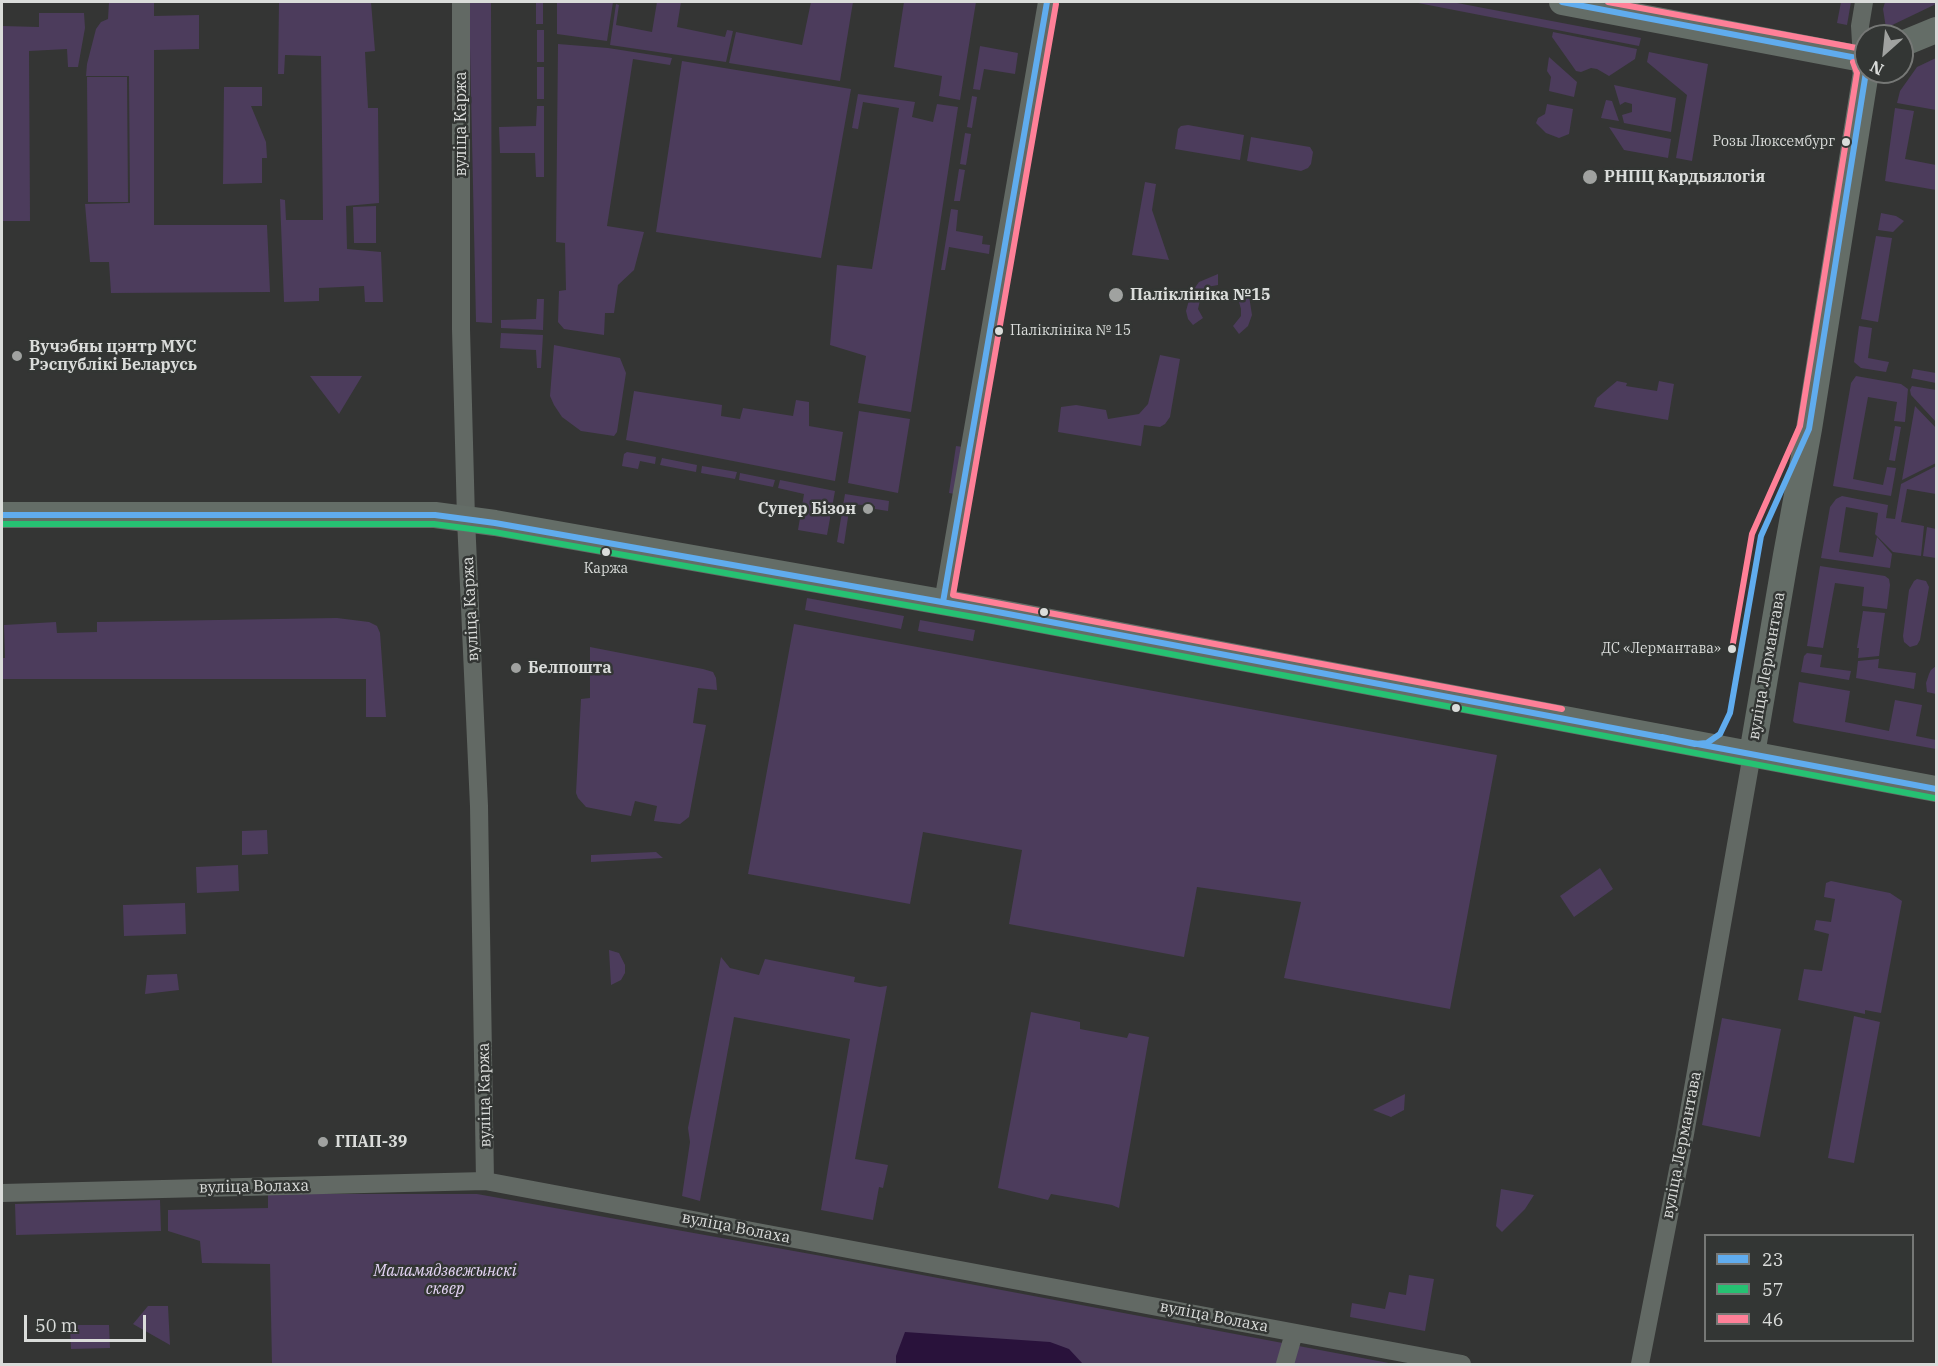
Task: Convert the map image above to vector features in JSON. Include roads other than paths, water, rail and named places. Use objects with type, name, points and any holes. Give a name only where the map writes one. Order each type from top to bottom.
[{"type":"main road","points":[[1562,2],[1854,56]]},
{"type":"main road","points":[[1914,39],[1936,30]]},
{"type":"main road","name":"вуліца Лермантава","points":[[1752,754],[1785,555],[1809,429],[1864,84]]},
{"type":"main road","points":[[2,515],[435,515],[466,519],[943,602],[1936,789]]},
{"type":"street","name":"вуліца Каржа","points":[[461,2],[461,328],[466,519],[479,814],[485,1181]]},
{"type":"street","points":[[943,602],[1047,2]]},
{"type":"street","name":"вуліца Лермантава","points":[[1860,24],[1864,2]]},
{"type":"street","name":"вуліца Лермантава","points":[[1640,1365],[1685,1134],[1752,754]]},
{"type":"street","name":"вуліца Волаха","points":[[2,1193],[485,1181],[1462,1365]]},
{"type":"street","points":[[1285,1365],[1294,1333]]},
{"type":"place","name":"Розы Люксембург","points":[[1846,142]]},
{"type":"place","name":"РНПЦ Кардыялогія","points":[[1590,177]]},
{"type":"place","name":"Паліклініка №15","points":[[1116,295]]},
{"type":"place","name":"Паліклініка № 15","points":[[999,331]]},
{"type":"place","name":"Вучэбны цэнтр МУС Рэспублікі Беларусь","points":[[17,356]]},
{"type":"place","name":"Супер Бізон","points":[[868,509]]},
{"type":"place","name":"Каржа","points":[[606,552]]},
{"type":"place","name":"ДС «Лермантава»","points":[[1732,649]]},
{"type":"place","name":"Белпошта","points":[[516,668]]},
{"type":"place","name":"ГПАП-39","points":[[323,1142]]},
{"type":"park label","name":"Маламядзвежынскі сквер","points":[[445,1280]]}]
